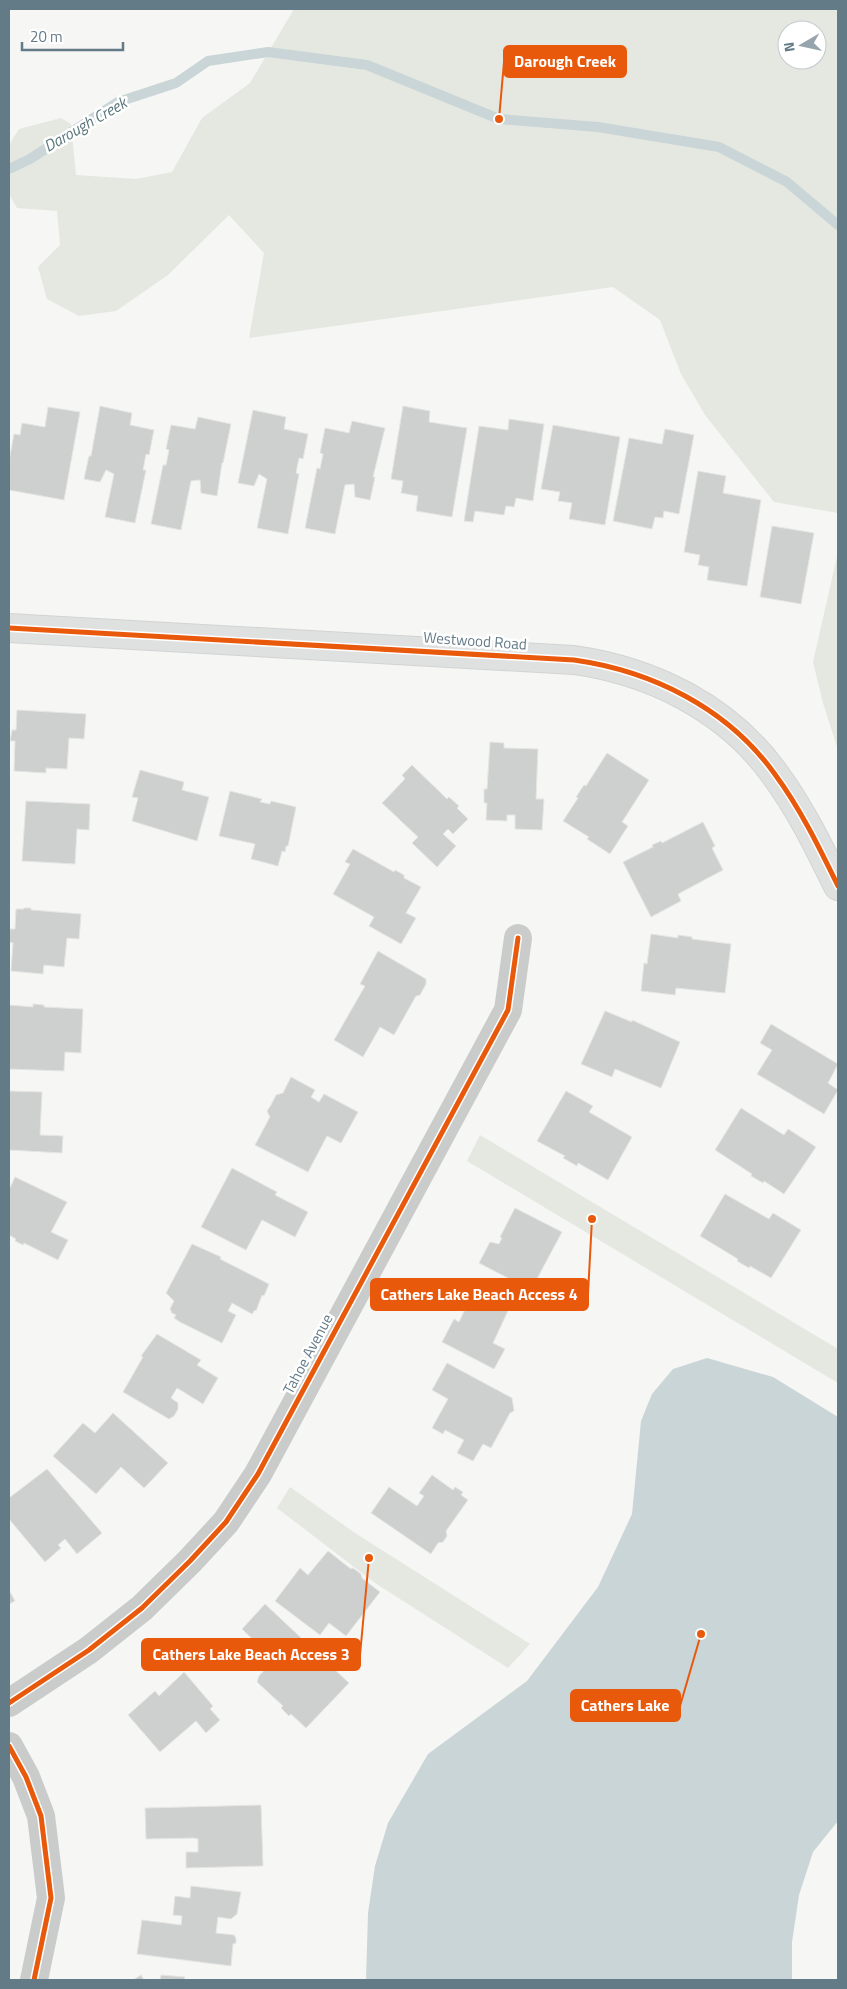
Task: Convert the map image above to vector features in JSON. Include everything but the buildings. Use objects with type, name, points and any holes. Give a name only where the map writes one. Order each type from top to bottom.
[{"type":"street","name":"Westwood Road","points":[[9,628],[574,660],[598,663],[638,675],[672,688],[691,698],[730,726],[753,747],[774,772],[798,809],[838,886]]},
{"type":"street","name":"Tahoe Avenue","points":[[9,1703],[89,1650],[142,1608],[226,1522],[258,1474],[508,1010],[518,938]]},
{"type":"street","points":[[9,1746],[26,1777],[41,1816],[51,1898],[34,1980]]},
{"type":"shaded area","points":[[294,9],[838,9],[838,513],[774,502],[705,415],[681,374],[660,320],[613,287],[249,338],[264,253],[229,215],[168,275],[116,311],[79,316],[47,299],[38,267],[60,245],[57,211],[17,208],[9,194],[9,145],[19,129],[61,118],[71,124],[76,175],[136,179],[172,172],[202,118],[250,83]]},
{"type":"shaded area","points":[[838,552],[838,750],[823,703],[813,662]]},
{"type":"shaded area","points":[[480,1135],[838,1349],[838,1383],[467,1161]]},
{"type":"shaded area","points":[[707,1358],[773,1377],[838,1417],[838,1821],[813,1852],[799,1895],[792,1942],[792,1980],[366,1980],[368,1913],[375,1866],[388,1823],[428,1754],[527,1681],[598,1587],[632,1514],[641,1421],[652,1394],[673,1369]]},
{"type":"shaded area","points":[[290,1487],[355,1533],[530,1644],[508,1668],[375,1583],[277,1508]]},
{"type":"waterway","name":"Darough Creek","points":[[9,169],[30,159],[118,102],[176,83],[208,61],[268,52],[367,65],[499,119],[598,127],[719,147],[787,182],[838,225]]},
{"type":"cycle path","points":[[9,628],[574,660],[632,673],[686,696],[734,729],[755,750],[774,773],[801,814],[838,886]]},
{"type":"cycle path","points":[[9,1703],[89,1650],[142,1608],[226,1522],[258,1474],[508,1010],[518,938]]},
{"type":"cycle path","points":[[9,1746],[26,1777],[41,1816],[51,1898],[34,1980]]},
{"type":"place","name":"Darough Creek","points":[[499,119]]},
{"type":"place","name":"Cathers Lake Beach Access 4","points":[[592,1219]]},
{"type":"place","name":"Cathers Lake Beach Access 3","points":[[369,1558]]},
{"type":"place","name":"Cathers Lake","points":[[701,1634]]}]
